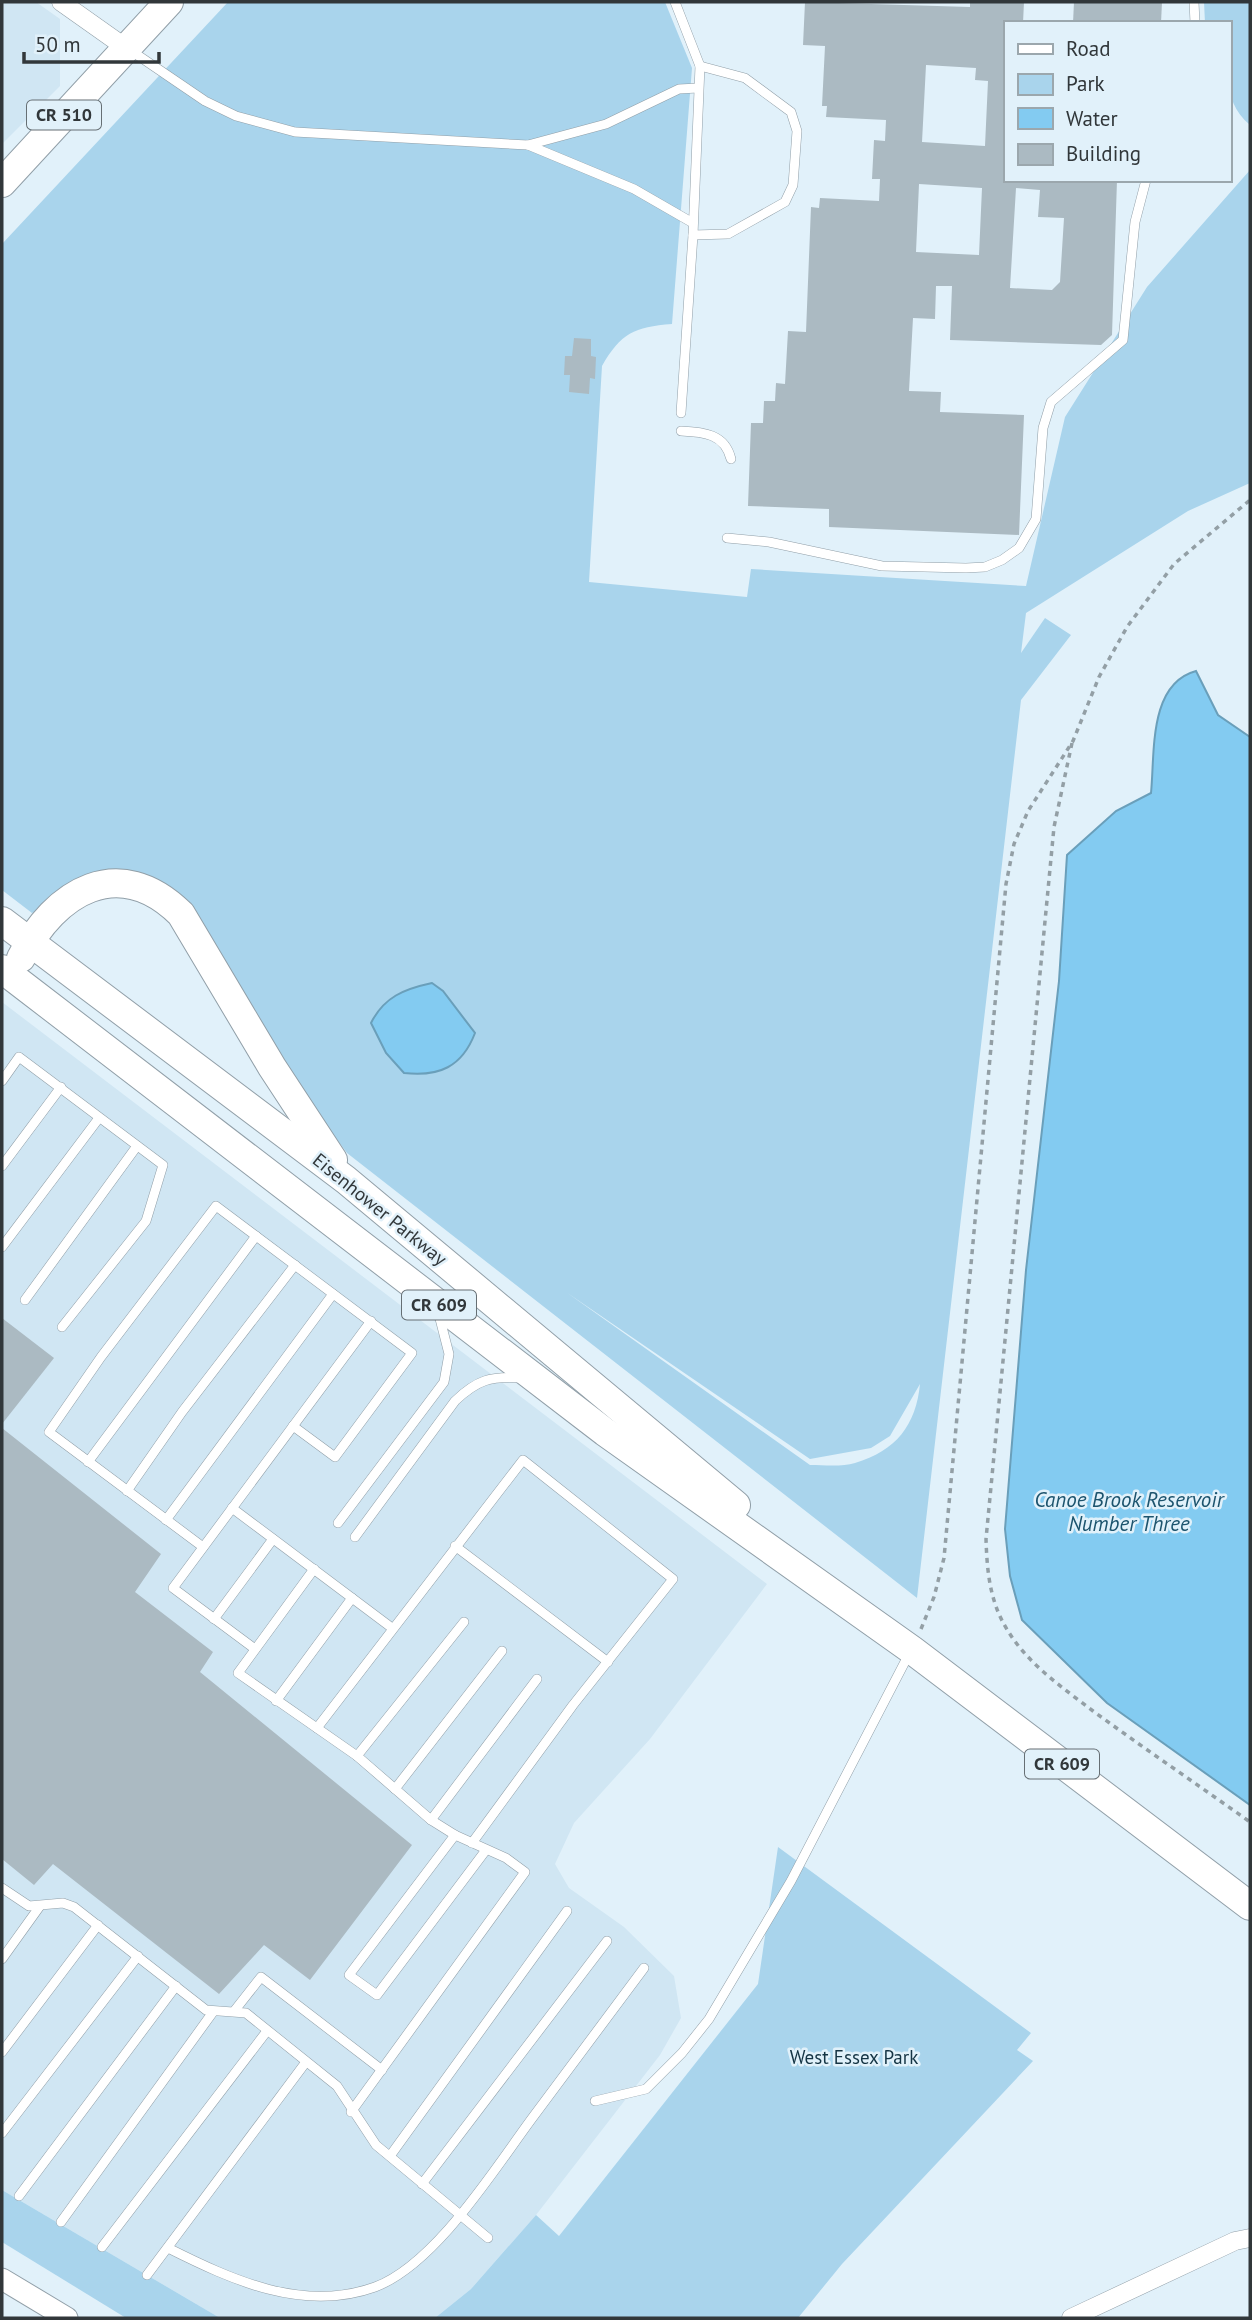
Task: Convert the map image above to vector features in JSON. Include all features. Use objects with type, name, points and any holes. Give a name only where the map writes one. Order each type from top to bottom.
[{"type":"main road","name":"CR 510","points":[[2,183],[169,2]]},
{"type":"main road","points":[[7,977],[55,908],[85,889],[119,883],[136,885],[168,901],[181,914],[272,1067],[346,1180]]},
{"type":"main road","name":"Eisenhower Parkway","points":[[2,921],[346,1180],[582,1374],[874,1622]]},
{"type":"main road","name":"Eisenhower Parkway","points":[[7,977],[605,1432],[874,1622],[1250,1906]]},
{"type":"street","points":[[61,2],[127,48]]},
{"type":"street","points":[[1071,2318],[1236,2241],[1250,2238]]},
{"type":"street","points":[[2,2278],[67,2318]]},
{"type":"lane","points":[[675,2],[700,66],[693,235],[681,413]]},
{"type":"lane","points":[[1194,2],[1195,21]]},
{"type":"lane","points":[[127,48],[205,101],[265,125],[295,132],[528,145],[606,124],[679,89],[698,88]]},
{"type":"lane","points":[[693,235],[728,234],[785,202],[793,185],[797,131],[791,112],[772,96],[744,78],[700,66]]},
{"type":"lane","points":[[528,145],[634,189],[693,223]]},
{"type":"lane","points":[[727,538],[769,542],[882,566],[985,567],[1002,560],[1019,548],[1036,519],[1043,428],[1051,402],[1123,340],[1135,222],[1145,182]]},
{"type":"lane","points":[[681,430],[717,437],[728,447],[731,459]]},
{"type":"lane","points":[[2,1081],[19,1057],[163,1165],[146,1221],[62,1327]]},
{"type":"lane","points":[[2,1167],[61,1087]]},
{"type":"lane","points":[[2,1247],[99,1118]]},
{"type":"lane","points":[[25,1300],[137,1146]]},
{"type":"lane","points":[[203,1548],[49,1432],[101,1357],[216,1206],[412,1353],[335,1457],[293,1426]]},
{"type":"lane","points":[[88,1462],[256,1236]]},
{"type":"lane","points":[[127,1491],[182,1412],[295,1265]]},
{"type":"lane","points":[[166,1520],[333,1294]]},
{"type":"lane","points":[[338,1523],[444,1382],[449,1354],[443,1326],[433,1300]]},
{"type":"lane","points":[[255,1649],[173,1588],[370,1321]]},
{"type":"lane","points":[[355,1537],[454,1401],[474,1383],[503,1376],[535,1378]]},
{"type":"lane","points":[[317,1728],[523,1460],[673,1579],[472,1843]]},
{"type":"lane","points":[[232,1508],[392,1628]]},
{"type":"lane","points":[[214,1619],[273,1539]]},
{"type":"lane","points":[[455,1546],[608,1662]]},
{"type":"lane","points":[[314,1569],[237,1673],[356,1756],[431,1820],[455,1835],[506,1858],[525,1872],[351,2112]]},
{"type":"lane","points":[[276,1701],[352,1598]]},
{"type":"lane","points":[[356,1756],[464,1622]]},
{"type":"lane","points":[[595,2101],[646,2090],[682,2053],[709,2019],[790,1881],[912,1650]]},
{"type":"lane","points":[[395,1789],[502,1651]]},
{"type":"lane","points":[[431,1820],[537,1679]]},
{"type":"lane","points":[[455,1835],[349,1975],[377,1995],[486,1850]]},
{"type":"lane","points":[[2,1889],[29,1906],[63,1903],[74,1907],[213,2012],[235,2010],[246,2014],[337,2086],[351,2112],[376,2145],[488,2238]]},
{"type":"lane","points":[[2,1959],[40,1906]]},
{"type":"lane","points":[[390,2157],[567,1911]]},
{"type":"lane","points":[[2,2052],[98,1925]]},
{"type":"lane","points":[[422,2184],[607,1941]]},
{"type":"lane","points":[[2,2133],[138,1956]]},
{"type":"lane","points":[[168,2248],[228,2278],[282,2294],[344,2294],[377,2286],[415,2262],[460,2216],[644,1968]]},
{"type":"lane","points":[[235,2010],[261,1977],[382,2070]]},
{"type":"lane","points":[[19,2196],[176,1986]]},
{"type":"lane","points":[[61,2222],[213,2012]]},
{"type":"lane","points":[[102,2248],[267,2031]]},
{"type":"lane","points":[[147,2275],[306,2062]]},
{"type":"path","points":[[1250,500],[1174,564],[1127,627],[1099,677],[1073,741],[1054,827],[1031,1042],[986,1539],[987,1573],[994,1605],[1008,1632],[1029,1658],[1102,1718],[1250,1822]]},
{"type":"path","points":[[912,1650],[934,1597],[944,1558],[1006,884],[1014,844],[1028,811],[1073,741]]},
{"type":"shaded area","points":[[2,2],[36,2],[60,19],[60,86],[2,144]]},
{"type":"shaded area","points":[[2,1002],[767,1584],[650,1739],[574,1823],[555,1864],[569,1888],[624,1927],[674,1976],[681,2018],[660,2055],[536,2215],[471,2289],[435,2318],[220,2318],[2,2190]]},
{"type":"green space","points":[[228,2],[665,2],[692,68],[672,324],[648,327],[630,334],[622,339],[602,366],[589,582],[747,597],[751,569],[1026,586],[1065,417],[1147,287],[1250,170],[1250,483],[1188,511],[1026,613],[1021,653],[1045,618],[1071,635],[1021,700],[917,1598],[347,1153],[301,1091],[193,909],[118,870],[32,913],[2,890],[2,244]],"holes":[[[566,1292],[810,1459],[871,1448],[890,1436],[920,1384],[914,1412],[893,1444],[855,1463],[810,1465]]]},
{"type":"green space","points":[[1204,2],[1250,2],[1250,125],[1240,115],[1231,94],[1231,21],[1205,21]]},
{"type":"green space","name":"West Essex Park","points":[[778,1847],[1031,2033],[1017,2050],[1033,2061],[842,2264],[798,2318],[435,2318],[471,2289],[536,2215],[559,2236],[758,1984]]},
{"type":"green space","points":[[2,2190],[220,2318],[126,2318],[2,2242]]},
{"type":"water","name":"Canoe Brook Reservoir Number Three","points":[[1196,671],[1218,715],[1250,737],[1250,1805],[1107,1703],[1022,1620],[1010,1576],[1005,1529],[1026,1270],[1059,981],[1067,855],[1116,811],[1151,793],[1154,741],[1162,705],[1169,690],[1180,678]]},
{"type":"water","points":[[432,983],[443,991],[475,1033],[463,1054],[448,1067],[428,1073],[404,1073],[386,1053],[371,1023],[382,1007],[396,995]]},
{"type":"building","points":[[805,2],[970,7],[970,2],[1024,2],[1023,21],[1004,21],[1004,182],[1117,182],[1112,335],[1101,345],[950,340],[952,286],[936,286],[935,319],[913,318],[909,391],[941,392],[940,412],[1024,415],[1019,535],[829,527],[829,509],[748,506],[751,423],[763,423],[764,401],[775,401],[776,383],[785,384],[788,331],[806,332],[811,207],[819,208],[820,198],[879,201],[880,179],[872,179],[874,140],[885,141],[886,120],[826,117],[827,106],[822,106],[825,46],[803,45]],"holes":[[[926,65],[976,68],[975,80],[988,81],[985,146],[922,142]],[[919,184],[982,188],[979,255],[916,252]],[[1016,188],[1040,190],[1038,217],[1064,218],[1060,282],[1052,290],[1010,288]]]},
{"type":"building","points":[[1074,2],[1162,2],[1161,21],[1073,21]]},
{"type":"building","points":[[574,338],[591,339],[591,356],[596,357],[595,379],[590,378],[589,394],[569,392],[570,375],[564,375],[565,356],[572,356]]},
{"type":"building","points":[[2,1318],[54,1358],[2,1424]]},
{"type":"building","points":[[2,1428],[161,1554],[135,1592],[213,1652],[200,1672],[412,1845],[310,1980],[264,1945],[219,1994],[53,1864],[34,1885],[2,1859]]}]
